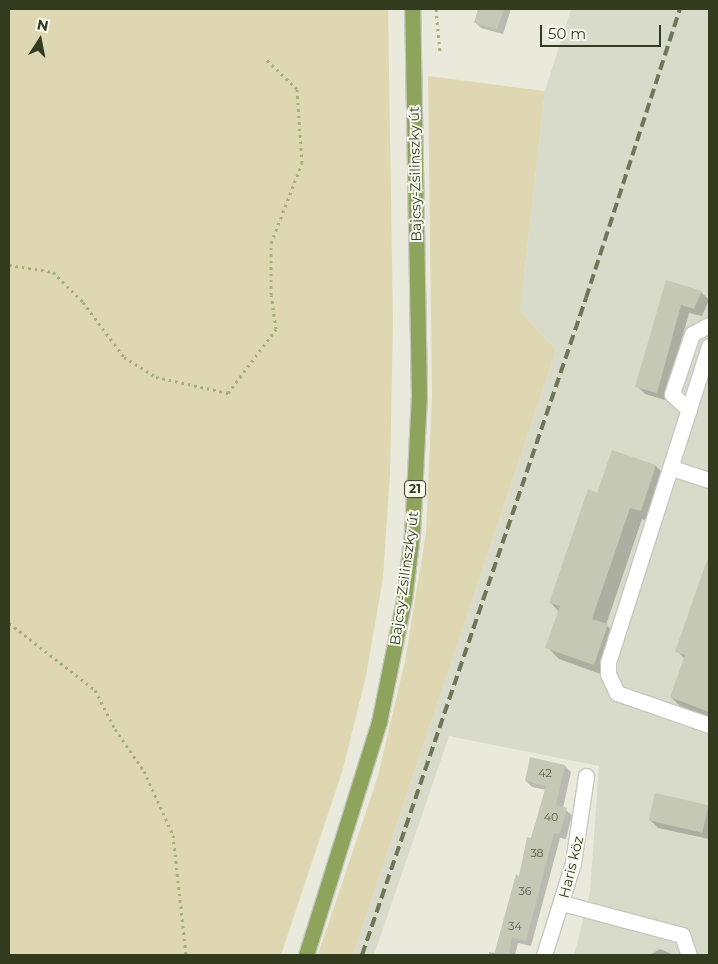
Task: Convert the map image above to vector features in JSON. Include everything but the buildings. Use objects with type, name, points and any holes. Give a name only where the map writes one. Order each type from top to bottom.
[{"type":"main road","name":"Bajcsy-Zsilinszky út","points":[[306,955],[379,722],[404,599],[412,534],[419,388],[412,9]]},
{"type":"street","points":[[688,414],[672,394],[692,334],[709,325]]},
{"type":"street","points":[[709,346],[672,468],[608,663],[608,674],[617,693],[709,725]]},
{"type":"street","points":[[672,468],[709,480]]},
{"type":"street","name":"Haris köz","points":[[544,955],[562,903],[577,846],[586,776]]},
{"type":"street","points":[[562,903],[682,935],[689,955]]},
{"type":"path","points":[[436,9],[440,52]]},
{"type":"path","points":[[9,265],[54,272],[83,302],[124,357],[156,377],[228,393],[276,329],[270,295],[270,244],[302,163],[296,89],[267,60]]},
{"type":"path","points":[[9,623],[95,690],[115,730],[144,771],[173,835],[186,955]]},
{"type":"shaded area","points":[[9,9],[388,9],[393,322],[390,473],[383,578],[366,676],[343,769],[281,955],[9,955]]},
{"type":"shaded area","points":[[571,9],[709,9],[709,955],[574,955],[590,892],[599,766],[449,736],[374,955],[353,955],[556,350],[520,311],[545,91]]},
{"type":"shaded area","points":[[428,76],[545,91],[520,311],[556,350],[353,955],[318,955],[378,776],[405,661],[426,533],[432,395]]},
{"type":"railway","points":[[362,955],[586,298],[680,9]]}]
